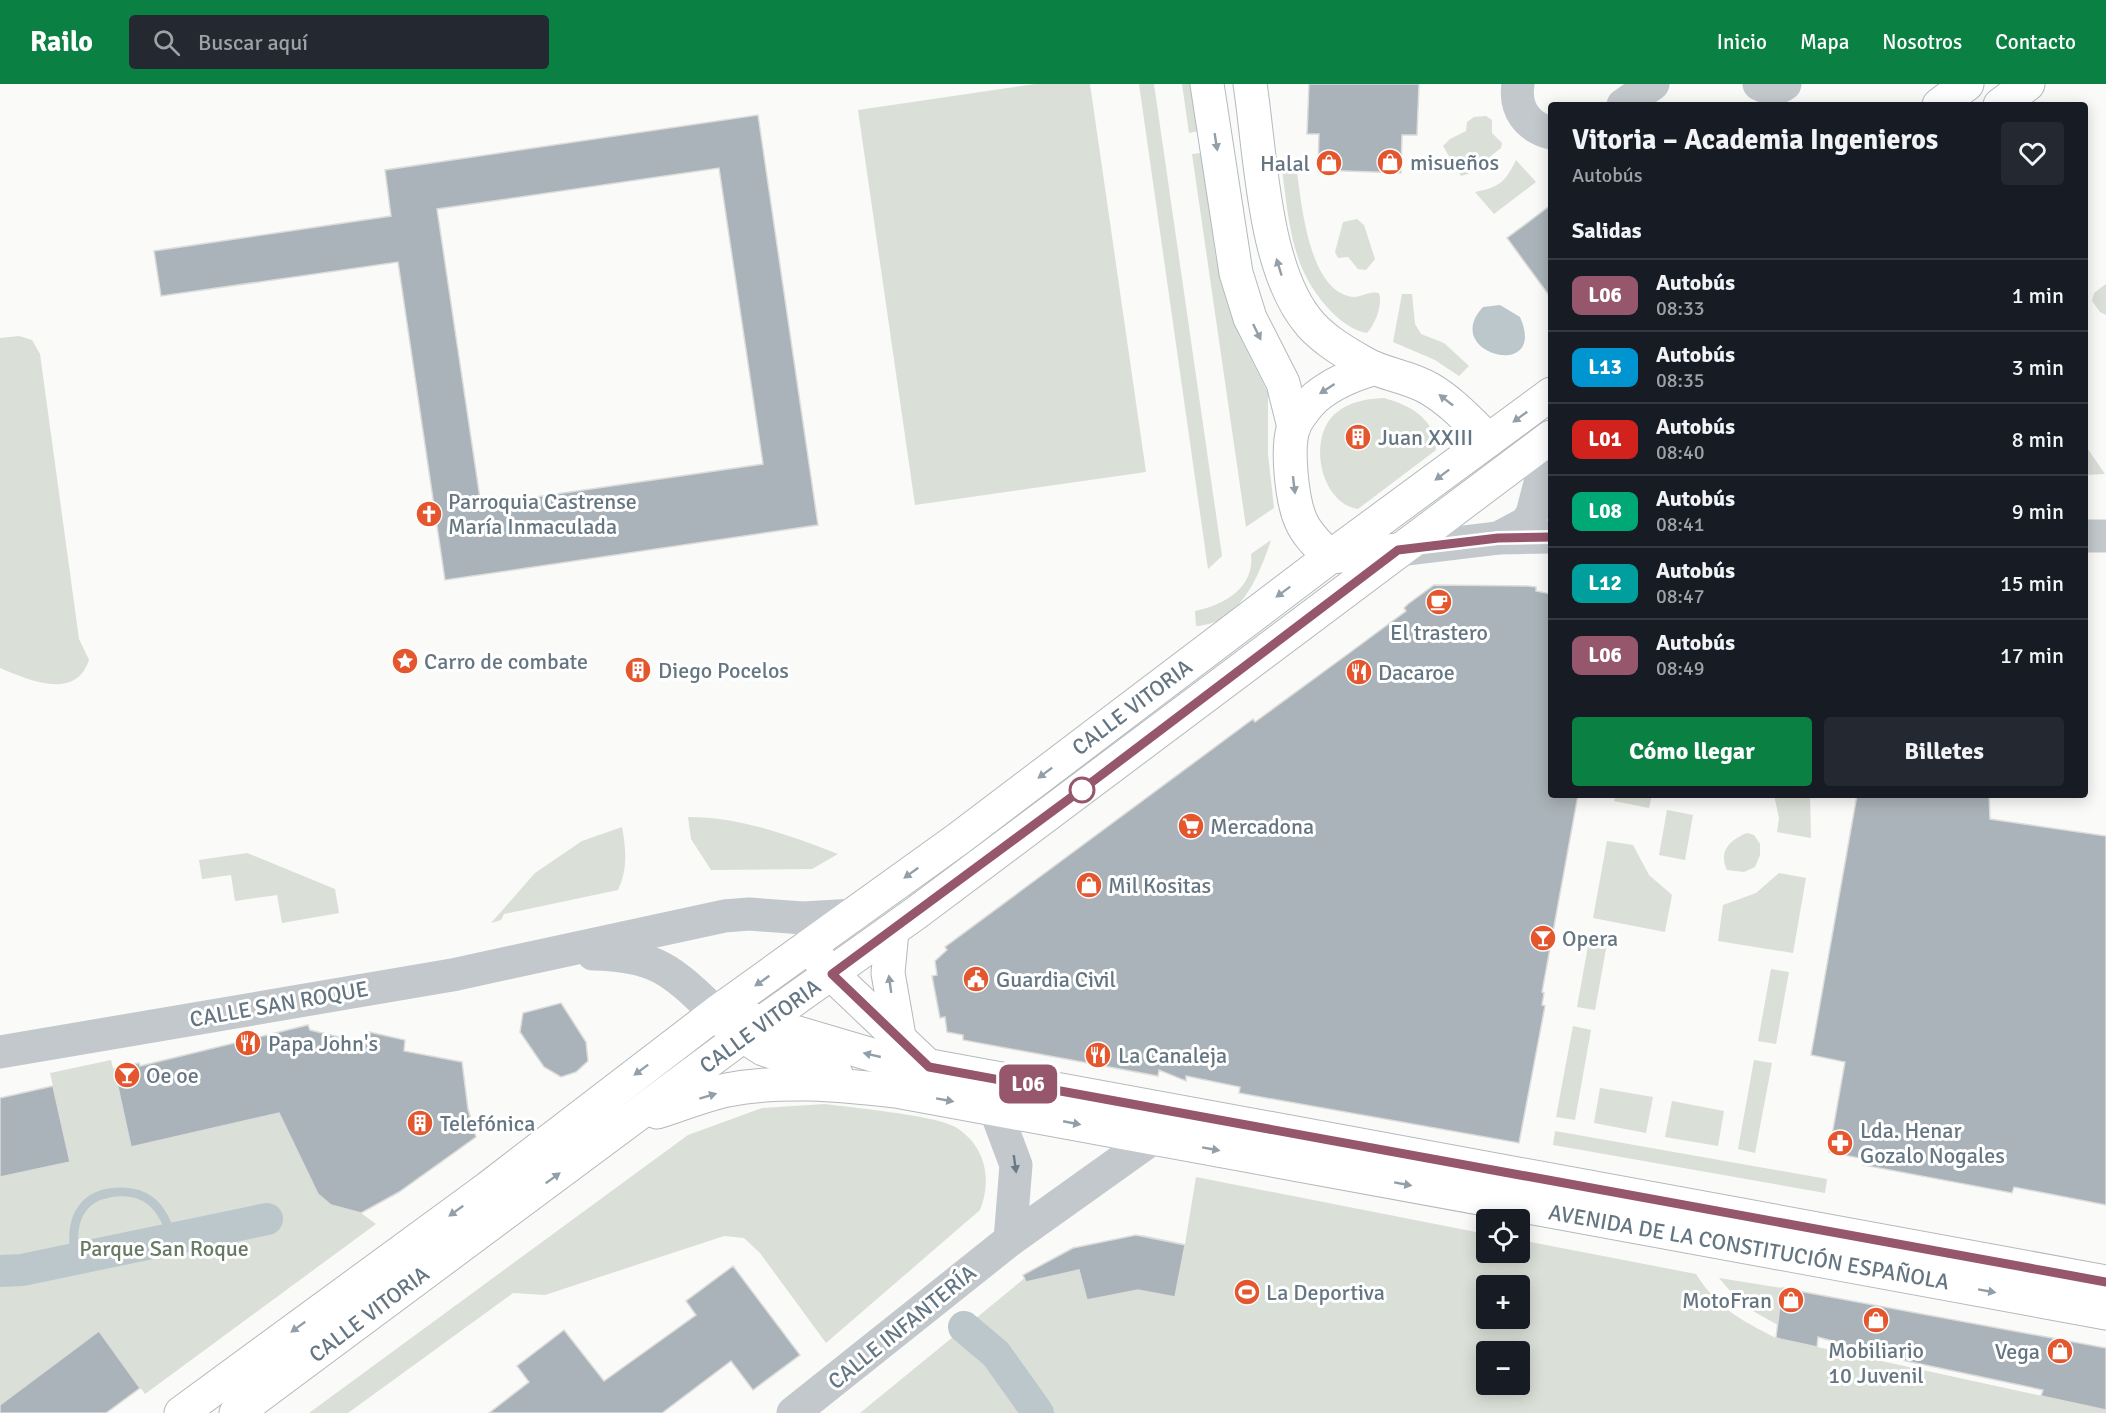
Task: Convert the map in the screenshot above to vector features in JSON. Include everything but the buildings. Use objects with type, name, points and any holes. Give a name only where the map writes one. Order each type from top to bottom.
[{"type":"main road","points":[[1207,84],[1236,273],[1250,318],[1283,383],[1294,427],[1291,460],[1297,507],[1308,534],[1330,557],[1398,550]]},
{"type":"main road","points":[[1250,84],[1270,232],[1283,279],[1299,309],[1322,336],[1373,369],[1429,388],[1445,399],[1489,440]]},
{"type":"main road","points":[[1943,102],[1967,84]]},
{"type":"main road","points":[[2004,102],[2028,84]]},
{"type":"main road","points":[[1294,427],[1314,398],[1345,378],[1373,369]]},
{"type":"main road","name":"CALLE VITORIA","points":[[181,1413],[488,1188],[716,1014],[854,915],[1548,396]]},
{"type":"main road","name":"CALLE VITORIA","points":[[236,1413],[752,1030],[892,931],[1398,550],[1548,441]]},
{"type":"main road","points":[[892,931],[888,973],[899,1036]]},
{"type":"main road","points":[[808,948],[929,1067]]},
{"type":"main road","points":[[716,1014],[752,1030],[763,1049],[896,1091]]},
{"type":"main road","name":"AVENIDA DE LA CONSTITUCIÓN ESPAÑOLA","points":[[752,1030],[929,1067],[2106,1282]]},
{"type":"main road","points":[[632,1120],[725,1091],[760,1086],[830,1083],[896,1091]]},
{"type":"main road","name":"AVENIDA DE LA CONSTITUCIÓN ESPAÑOLA","points":[[896,1091],[2106,1313]]},
{"type":"street","points":[[1518,84],[1518,102],[1522,114],[1530,125],[1548,133]]},
{"type":"street","points":[[1627,102],[1653,84]]},
{"type":"street","points":[[1759,84],[1768,89],[1779,88],[1785,84]]},
{"type":"street","points":[[1489,440],[1515,464],[1536,491]]},
{"type":"street","points":[[1498,538],[1526,523],[1532,514],[1548,449]]},
{"type":"street","points":[[2088,536],[2106,536]]},
{"type":"street","points":[[1398,550],[1498,538],[1548,537]]},
{"type":"street","name":"CALLE SAN ROQUE","points":[[0,1052],[438,977],[558,954],[688,922],[740,915],[803,918],[854,915]]},
{"type":"street","points":[[766,915],[791,930],[808,948]]},
{"type":"street","points":[[674,973],[682,937],[688,922]]},
{"type":"street","name":"CALLE SAN ROQUE","points":[[558,954],[631,957],[650,961],[674,973],[716,1014]]},
{"type":"street","points":[[995,1109],[1016,1165],[1016,1198],[1010,1240]]},
{"type":"street","name":"CALLE INFANTERÍA","points":[[793,1413],[1010,1240],[1154,1138]]},
{"type":"green space","points":[[1035,84],[1090,84],[1146,472],[915,505],[858,110]]},
{"type":"green space","points":[[1139,84],[1154,84],[1222,556],[1208,569]]},
{"type":"green space","points":[[1182,84],[1191,84],[1199,131],[1189,133]]},
{"type":"green space","points":[[1486,116],[1492,120],[1492,133],[1502,143],[1501,148],[1468,174],[1461,176],[1443,146],[1450,139],[1466,131],[1467,122],[1474,117]]},
{"type":"green space","points":[[1201,153],[1216,257],[1230,310],[1243,343],[1268,393],[1268,454],[1274,508],[1246,527],[1192,154]]},
{"type":"green space","points":[[1516,160],[1536,182],[1494,214],[1475,192],[1500,183],[1505,179]]},
{"type":"green space","points":[[1281,163],[1296,164],[1308,239],[1323,276],[1334,289],[1348,296],[1379,293],[1378,314],[1367,333],[1356,330],[1336,316],[1318,296],[1305,274],[1293,239]]},
{"type":"green space","points":[[1357,219],[1364,225],[1375,259],[1366,270],[1358,269],[1348,257],[1338,258],[1335,252],[1343,222]]},
{"type":"green space","points":[[2106,284],[2106,315],[2100,312],[2092,301],[2094,293]]},
{"type":"green space","points":[[1402,294],[1412,294],[1415,324],[1421,334],[1444,343],[1469,366],[1459,376],[1435,360],[1393,342]]},
{"type":"green space","points":[[19,336],[32,340],[40,354],[79,639],[89,660],[82,673],[73,681],[62,684],[36,681],[0,668],[0,338]]},
{"type":"green space","points":[[1384,398],[1412,409],[1420,415],[1432,430],[1436,450],[1358,509],[1345,504],[1334,495],[1327,482],[1320,452],[1322,437],[1327,424],[1341,409],[1359,401]]},
{"type":"green space","points":[[2088,449],[2105,474],[2088,475]]},
{"type":"green space","points":[[1271,540],[1254,583],[1246,596],[1225,617],[1196,626],[1195,611],[1217,604],[1235,593],[1248,576],[1251,554]]},
{"type":"green space","points":[[1615,798],[1651,798],[1649,808],[1614,801]]},
{"type":"green space","points":[[1775,798],[1810,798],[1811,838],[1777,832],[1779,818]]},
{"type":"green space","points":[[1667,810],[1693,815],[1685,860],[1659,855]]},
{"type":"green space","points":[[688,817],[745,824],[783,834],[838,854],[812,869],[711,870],[691,839]]},
{"type":"green space","points":[[622,827],[625,859],[618,890],[504,914],[501,920],[491,923],[535,873],[582,841]]},
{"type":"green space","points":[[1747,833],[1754,835],[1760,844],[1760,855],[1755,867],[1744,872],[1727,870],[1724,857],[1727,847],[1735,839]]},
{"type":"green space","points":[[1607,841],[1633,845],[1649,875],[1672,895],[1665,932],[1593,918]]},
{"type":"green space","points":[[247,853],[335,889],[339,913],[282,923],[277,895],[235,901],[231,875],[202,879],[199,860]]},
{"type":"green space","points":[[1779,873],[1806,878],[1793,953],[1718,941],[1723,905],[1756,893]]},
{"type":"green space","points":[[1590,935],[1608,938],[1595,1010],[1577,1007]]},
{"type":"green space","points":[[1771,969],[1789,972],[1776,1044],[1758,1041]]},
{"type":"green space","points":[[1573,1026],[1591,1030],[1575,1120],[1556,1117]]},
{"type":"green space","name":"Parque San Roque","points":[[111,1060],[132,1147],[279,1113],[318,1194],[331,1205],[361,1213],[376,1224],[145,1394],[99,1332],[0,1405],[0,1177],[70,1162],[50,1073]]},
{"type":"green space","points":[[1754,1060],[1772,1063],[1755,1153],[1738,1149]]},
{"type":"green space","points":[[1600,1088],[1653,1097],[1646,1133],[1594,1123]]},
{"type":"green space","points":[[1672,1101],[1724,1111],[1718,1146],[1665,1137]]},
{"type":"green space","points":[[825,1104],[914,1116],[947,1123],[957,1128],[975,1145],[986,1176],[984,1199],[980,1210],[826,1343],[760,1253],[744,1238],[724,1236],[545,1295],[513,1293],[348,1413],[309,1413],[688,1135],[762,1108]]},
{"type":"green space","points":[[1555,1131],[1827,1179],[1825,1193],[1553,1145]]},
{"type":"green space","name":"La Deportiva","points":[[1196,1177],[1476,1232],[1476,1263],[1530,1263],[1530,1242],[1696,1274],[1722,1305],[1741,1319],[1776,1338],[2106,1410],[2106,1413],[860,1413],[1031,1273],[1075,1248],[1142,1235],[1185,1244]]},
{"type":"green space","points":[[1719,1278],[1782,1288],[1778,1325],[1742,1305]]},
{"type":"shaded area","points":[[1500,305],[1520,317],[1525,337],[1520,349],[1509,355],[1496,354],[1483,348],[1474,338],[1473,324],[1483,307]]},
{"type":"waterway","points":[[74,1259],[74,1234],[78,1215],[90,1201],[109,1193],[133,1193],[151,1201],[163,1217],[172,1239]]},
{"type":"waterway","points":[[0,1271],[22,1270],[267,1219]]},
{"type":"waterway","points":[[964,1327],[996,1354],[1038,1413]]},
{"type":"bus line","name":"L06","points":[[1548,537],[1498,538],[1398,550],[1096,779],[832,974],[929,1067],[2106,1282]]},
{"type":"place","name":"misueños","points":[[1390,162]]},
{"type":"place","name":"Halal","points":[[1329,163]]},
{"type":"place","name":"Juan XXIII","points":[[1358,437]]},
{"type":"place","name":"Parroquia Castrense María Inmaculada","points":[[429,514]]},
{"type":"place","name":"El trastero","points":[[1439,602]]},
{"type":"place","name":"Carro de combate","points":[[405,661]]},
{"type":"place","name":"Diego Pocelos","points":[[638,670]]},
{"type":"place","name":"Dacaroe","points":[[1359,672]]},
{"type":"place","name":"Mercadona","points":[[1191,826]]},
{"type":"place","name":"Mil Kositas","points":[[1089,885]]},
{"type":"place","name":"Opera","points":[[1543,938]]},
{"type":"place","name":"Guardia Civil","points":[[976,979]]},
{"type":"place","name":"Papa John's","points":[[248,1043]]},
{"type":"place","name":"La Canaleja","points":[[1098,1055]]},
{"type":"place","name":"Oe oe","points":[[127,1075]]},
{"type":"place","name":"Telefónica","points":[[420,1123]]},
{"type":"place","name":"Lda. Henar Gozalo Nogales","points":[[1840,1143]]},
{"type":"place","name":"La Deportiva","points":[[1247,1292]]},
{"type":"place","name":"MotoFran","points":[[1791,1300]]},
{"type":"place","name":"Mobiliario 10 Juvenil","points":[[1876,1320]]},
{"type":"place","name":"Vega","points":[[2060,1351]]}]
